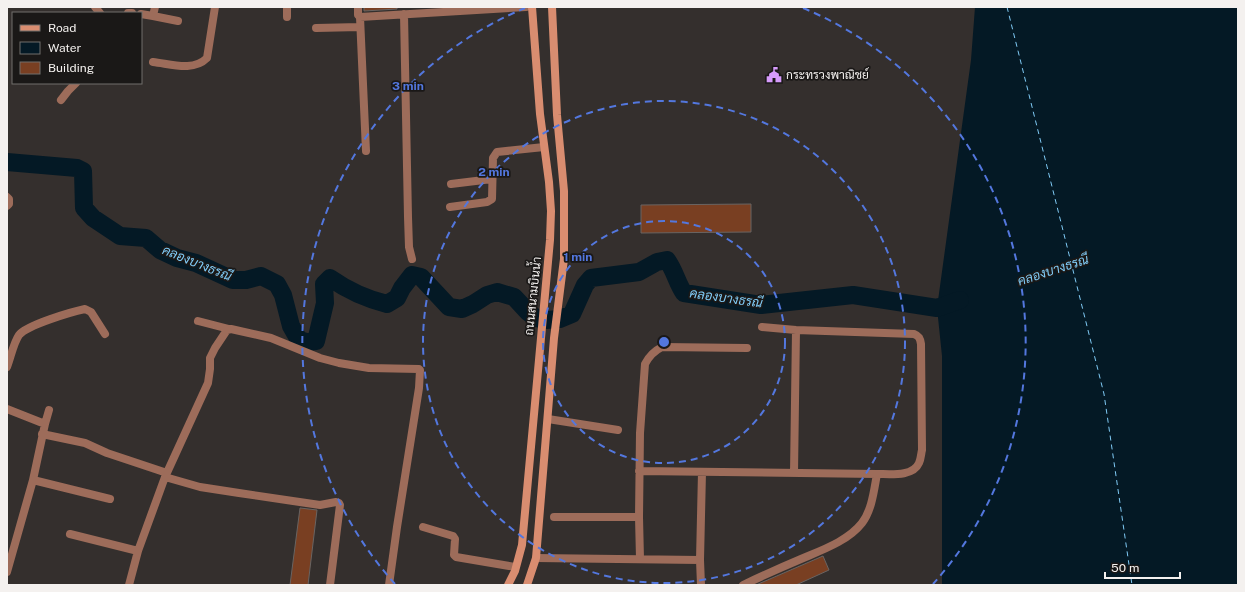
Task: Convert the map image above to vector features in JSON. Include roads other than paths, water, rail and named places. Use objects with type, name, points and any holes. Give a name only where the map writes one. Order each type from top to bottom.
[{"type":"main road","name":"ถนนสนามบินน้ำ","points":[[508,585],[516,568],[522,545],[550,247],[551,211],[549,182],[539,107],[532,7]]},
{"type":"main road","points":[[527,585],[536,558],[554,338],[564,259],[565,222],[552,7]]},
{"type":"street","points":[[153,16],[155,7]]},
{"type":"street","points":[[153,62],[189,67],[202,63],[207,58],[215,7]]},
{"type":"street","points":[[287,7],[287,17]]},
{"type":"street","points":[[358,7],[358,15],[360,16],[366,151]]},
{"type":"street","points":[[360,16],[526,7]]},
{"type":"street","points":[[142,14],[178,21]]},
{"type":"street","points":[[404,14],[407,210],[409,247],[412,259]]},
{"type":"street","points":[[316,28],[360,27]]},
{"type":"street","points":[[61,100],[68,90],[75,84]]},
{"type":"street","points":[[450,207],[487,202],[492,199],[493,158],[494,154],[497,152],[544,147]]},
{"type":"street","points":[[451,184],[492,179]]},
{"type":"street","points":[[7,197],[9,199],[9,204],[7,206]]},
{"type":"street","points":[[7,367],[18,337],[23,331],[32,326],[85,309],[91,312],[104,334]]},
{"type":"street","points":[[198,321],[272,338],[320,358],[331,361],[369,368],[420,370],[419,388],[389,585]]},
{"type":"street","points":[[640,471],[877,474],[912,472],[919,463],[922,450],[920,339],[918,336],[914,334],[796,330],[762,327]]},
{"type":"street","points":[[128,585],[138,551],[166,475],[208,383],[210,358],[215,348],[229,329]]},
{"type":"street","points":[[794,473],[796,330]]},
{"type":"street","points":[[640,559],[640,433],[645,364],[649,356],[662,347],[747,348]]},
{"type":"street","points":[[7,408],[45,424]]},
{"type":"street","points":[[7,572],[33,480],[42,434],[49,410]]},
{"type":"street","points":[[548,418],[618,430]]},
{"type":"street","points":[[42,434],[85,443],[107,453],[200,487],[320,505],[336,502],[339,503],[340,505],[330,585]]},
{"type":"street","points":[[701,585],[700,560],[702,472]]},
{"type":"street","points":[[743,585],[833,545],[850,534],[862,523],[867,512],[874,496],[877,474]]},
{"type":"street","points":[[33,480],[110,499]]},
{"type":"street","points":[[554,517],[639,517]]},
{"type":"street","points":[[423,527],[453,536],[455,539],[454,555],[456,557],[516,568]]},
{"type":"street","points":[[70,534],[138,551]]},
{"type":"street","points":[[536,558],[700,560]]},
{"type":"water","points":[[975,7],[1238,7],[1238,585],[942,585],[942,356],[937,308],[971,60]]},
{"type":"waterway","name":"คลองบางธรณี","points":[[7,162],[77,168],[83,171],[84,208],[93,218],[120,236],[146,238],[160,250],[177,258],[196,263],[233,280],[246,280],[261,276],[277,284],[283,295],[291,326],[299,340],[306,342],[316,341],[325,303],[324,284],[330,278],[357,294],[387,304],[397,298],[402,288],[412,275],[421,277],[449,307],[462,309],[487,295],[497,292],[514,297],[536,318],[546,320],[560,319],[572,314],[585,285],[591,278],[639,272],[657,262],[667,260],[684,293],[761,305],[853,295],[937,308],[960,300]]},
{"type":"place","name":"กระทรวงพาณิชย์","points":[[774,75]]}]
